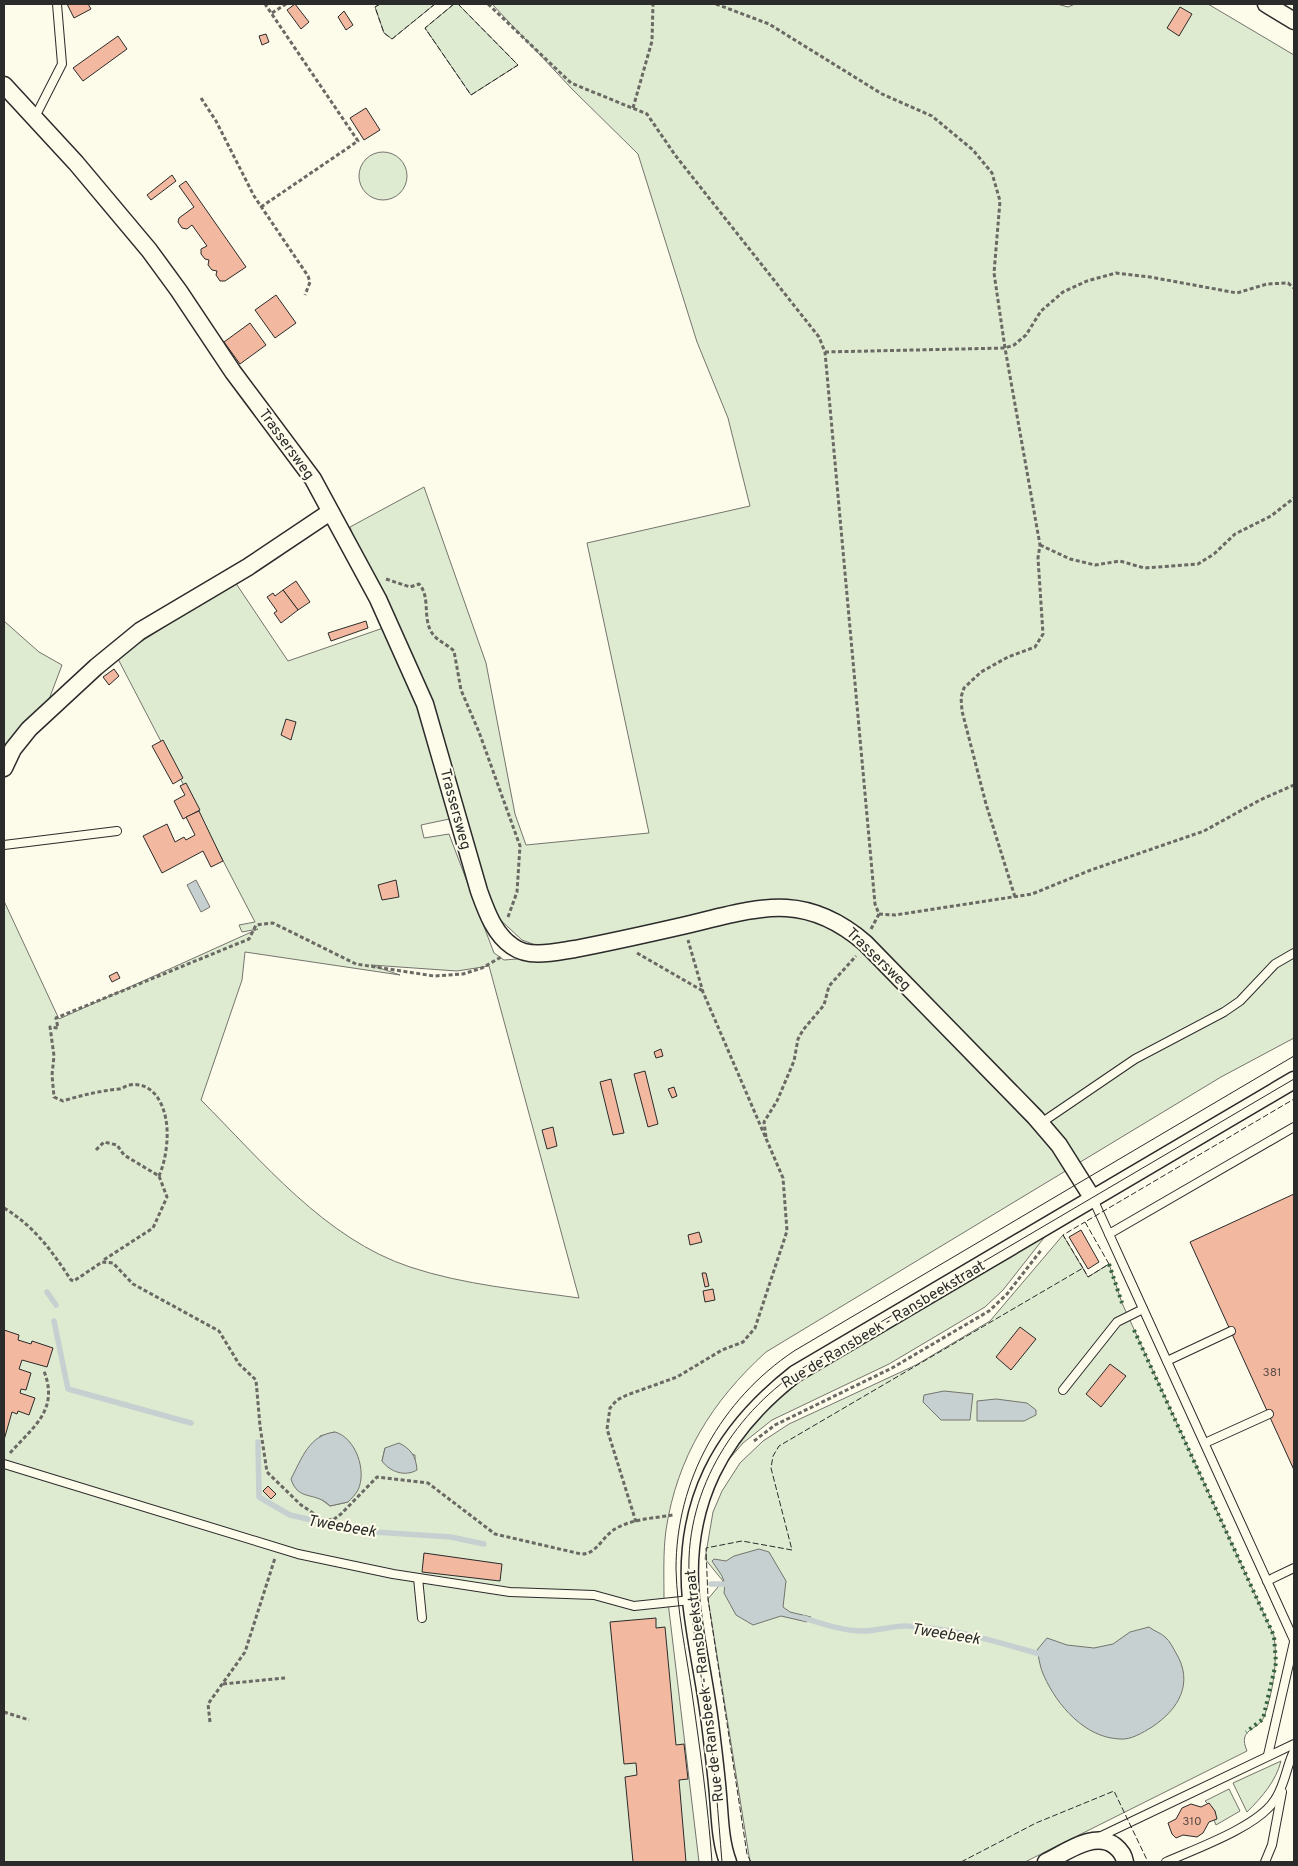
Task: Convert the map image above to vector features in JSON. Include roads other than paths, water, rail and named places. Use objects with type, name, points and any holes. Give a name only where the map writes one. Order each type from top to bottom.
[{"type":"street","points":[[1270,5],[1293,20]]},
{"type":"street","name":"Trassersweg","points":[[4,85],[35,117],[124,219],[179,291],[234,372],[314,479],[378,599],[425,704],[479,892],[487,912],[503,938],[512,946],[525,952],[539,953],[616,941],[748,910],[794,908],[829,918],[843,925],[865,943],[1041,1123],[1059,1145],[1093,1199]]},
{"type":"street","points":[[4,768],[13,749],[29,729],[96,667],[140,631],[248,567],[330,512]]},
{"type":"street","name":"Rue de Ransbeek - Ransbeekstraat","points":[[728,1862],[722,1841],[709,1720],[691,1600],[691,1542],[709,1476],[729,1440],[765,1398],[807,1366],[1294,1080]]},
{"type":"street","points":[[1046,1862],[1089,1842],[1100,1840],[1110,1843],[1119,1850],[1124,1862]]},
{"type":"lane","points":[[35,117],[62,64],[57,4]]},
{"type":"lane","points":[[4,845],[117,831]]},
{"type":"lane","points":[[1041,1123],[1135,1059],[1224,1012],[1240,1000],[1276,964],[1294,953]]},
{"type":"lane","points":[[1109,1234],[1294,1127]]},
{"type":"lane","points":[[1093,1199],[1294,1641],[1268,1756]]},
{"type":"lane","points":[[1063,1390],[1117,1322],[1143,1309]]},
{"type":"lane","points":[[1167,1361],[1231,1331]]},
{"type":"lane","points":[[1205,1444],[1269,1414]]},
{"type":"lane","points":[[4,1464],[278,1548],[418,1578],[510,1592],[594,1595],[634,1606],[691,1600]]},
{"type":"lane","points":[[1267,1581],[1294,1568]]},
{"type":"lane","points":[[418,1578],[422,1618]]},
{"type":"lane","points":[[1089,1842],[1294,1744]]},
{"type":"lane","points":[[1166,1862],[1253,1821],[1273,1803],[1284,1780],[1294,1751]]},
{"type":"lane","points":[[1265,1862],[1272,1845],[1284,1780]]},
{"type":"waterway","name":"Tweebeek","points":[[47,1292],[56,1305]]},
{"type":"waterway","name":"Tweebeek","points":[[54,1321],[68,1389],[191,1423]]},
{"type":"waterway","name":"Tweebeek","points":[[258,1442],[259,1497],[290,1515],[359,1531],[451,1537],[484,1544]]},
{"type":"waterway","name":"Tweebeek","points":[[711,1584],[725,1584],[731,1587]]},
{"type":"waterway","name":"Tweebeek","points":[[804,1618],[833,1627],[856,1631],[905,1626],[940,1629],[975,1636],[1044,1655]]},
{"type":"tram line","points":[[712,1862],[704,1777],[680,1615],[676,1569],[678,1536],[684,1504],[694,1474],[708,1445],[725,1418],[745,1393],[768,1371],[794,1351],[1294,1056]]},
{"type":"tram line","points":[[722,1862],[713,1755],[690,1591],[690,1542],[696,1511],[706,1482],[720,1454],[737,1428],[781,1384],[806,1366],[1294,1079]]}]
